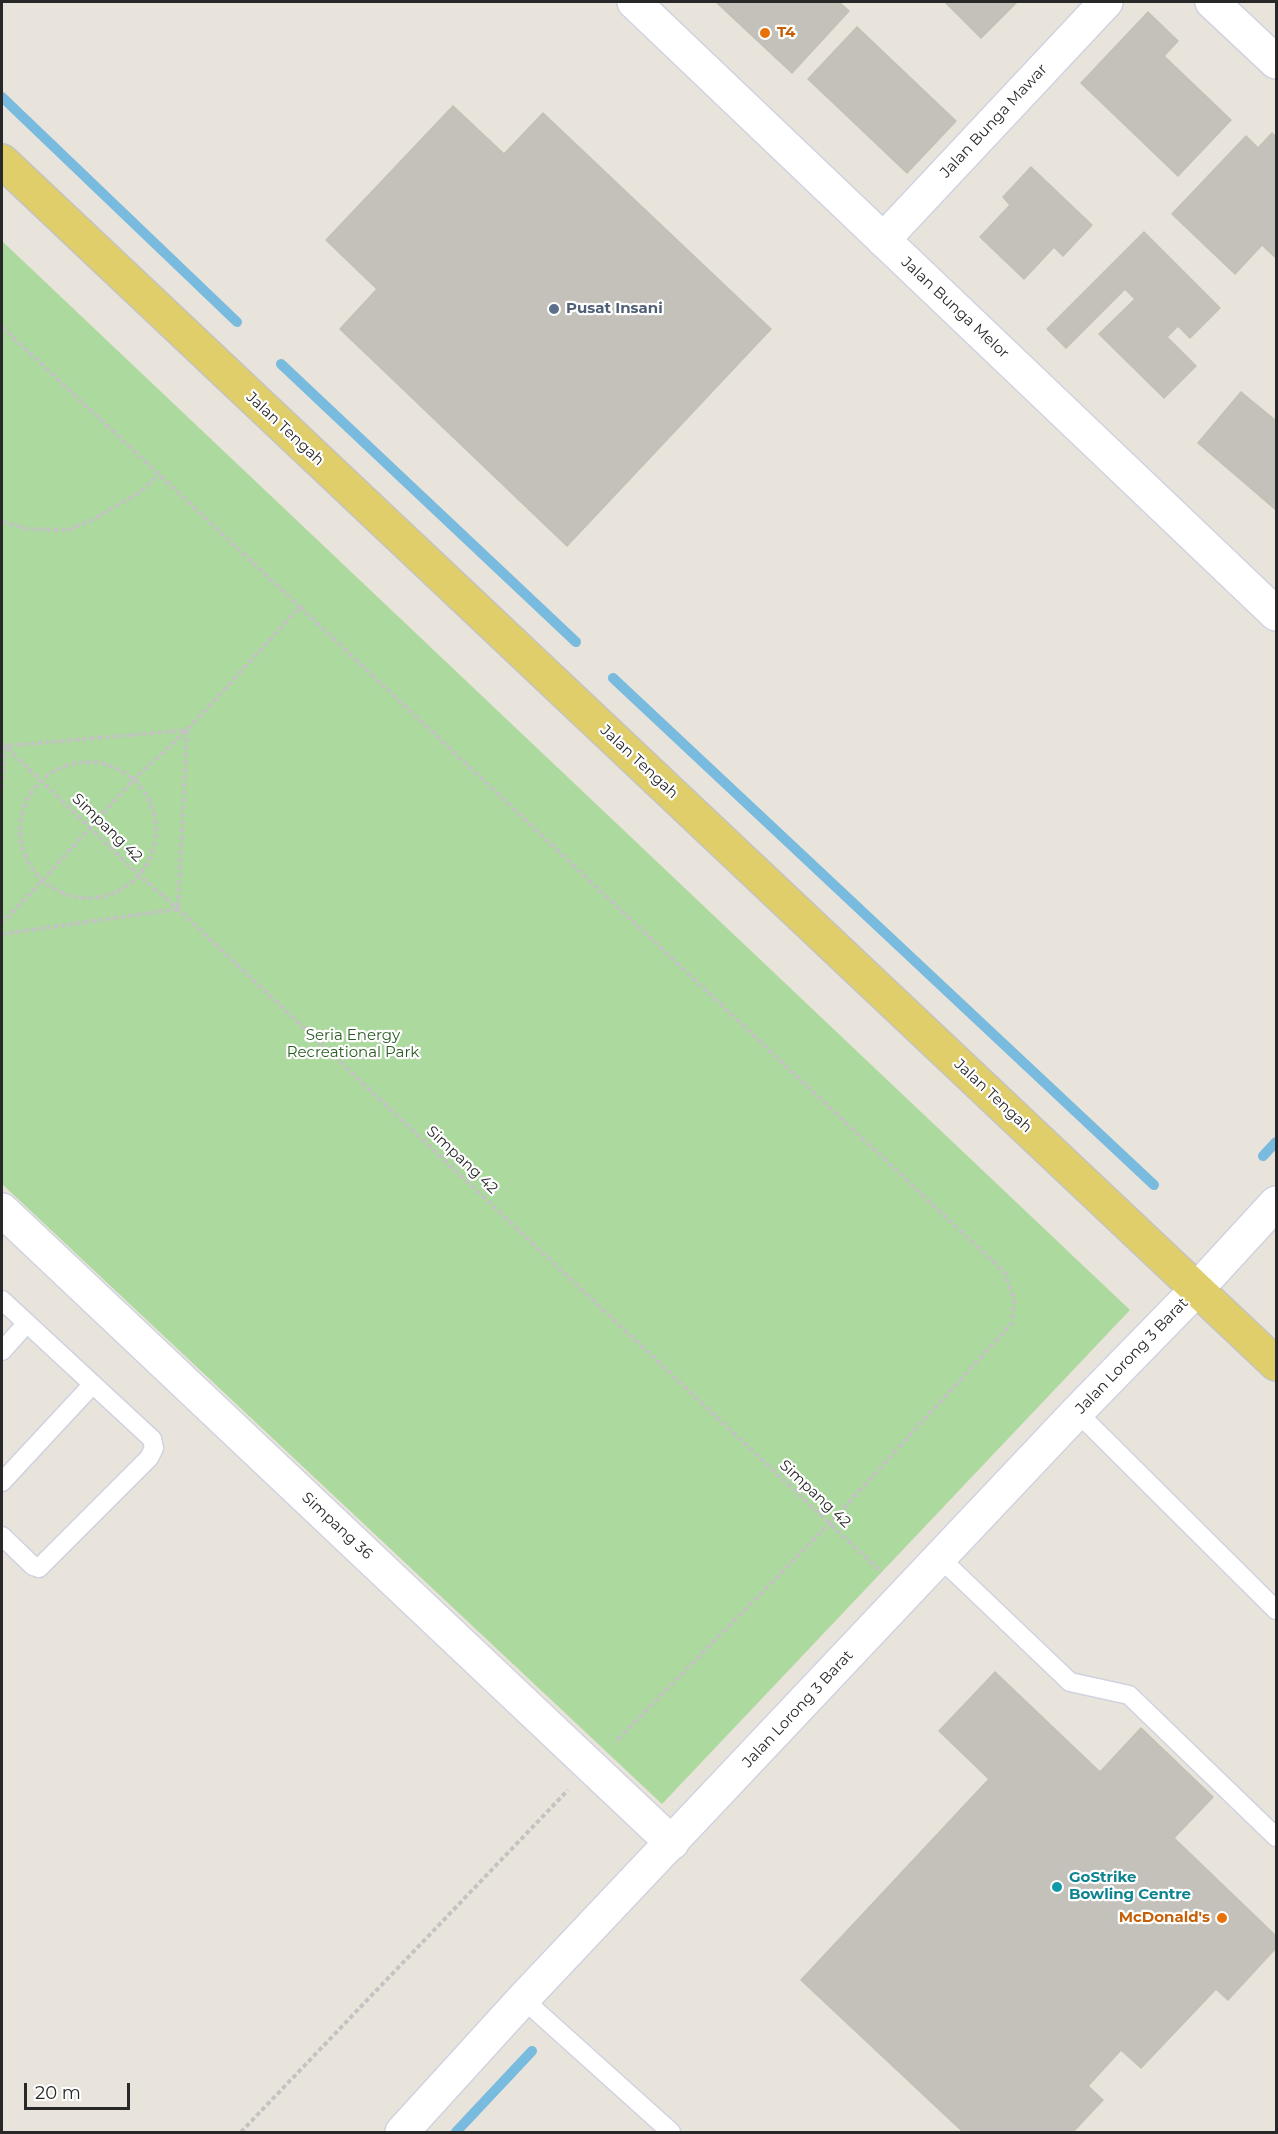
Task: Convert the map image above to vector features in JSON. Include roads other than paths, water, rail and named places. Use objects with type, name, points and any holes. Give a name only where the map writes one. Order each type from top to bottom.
[{"type":"main road","name":"Jalan Tengah","points":[[2,161],[1276,1364]]},
{"type":"street","name":"Jalan Bunga Melor","points":[[634,2],[1276,614]]},
{"type":"street","name":"Jalan Bunga Mawar","points":[[883,240],[1106,2]]},
{"type":"street","points":[[1212,2],[1276,62]]},
{"type":"street","name":"Jalan Lorong 3 Barat","points":[[402,2133],[523,1998],[1276,1203]]},
{"type":"street","name":"Simpang 36","points":[[2,1210],[672,1843]]},
{"type":"lane","points":[[2,1300],[152,1439],[154,1448],[149,1458],[39,1568],[33,1566],[2,1536]]},
{"type":"lane","points":[[2,1351],[27,1323]]},
{"type":"lane","points":[[2,1482],[93,1384]]},
{"type":"lane","points":[[1077,1412],[1276,1610]]},
{"type":"lane","points":[[940,1558],[1070,1682],[1129,1695],[1276,1837]]},
{"type":"lane","points":[[523,1998],[671,2133]]},
{"type":"waterway","points":[[2,97],[237,322]]},
{"type":"waterway","points":[[281,364],[576,642]]},
{"type":"waterway","points":[[613,678],[1154,1185]]},
{"type":"waterway","points":[[1263,1156],[1276,1142]]},
{"type":"waterway","points":[[456,2132],[532,2051]]},
{"type":"place","name":"T4","points":[[765,33]]},
{"type":"place","name":"Pusat Insani","points":[[554,309]]},
{"type":"place","name":"GoStrike Bowling Centre","points":[[1057,1887]]},
{"type":"place","name":"McDonald's","points":[[1222,1918]]},
{"type":"park label","name":"Seria Energy Recreational Park","points":[[353,1044]]}]
